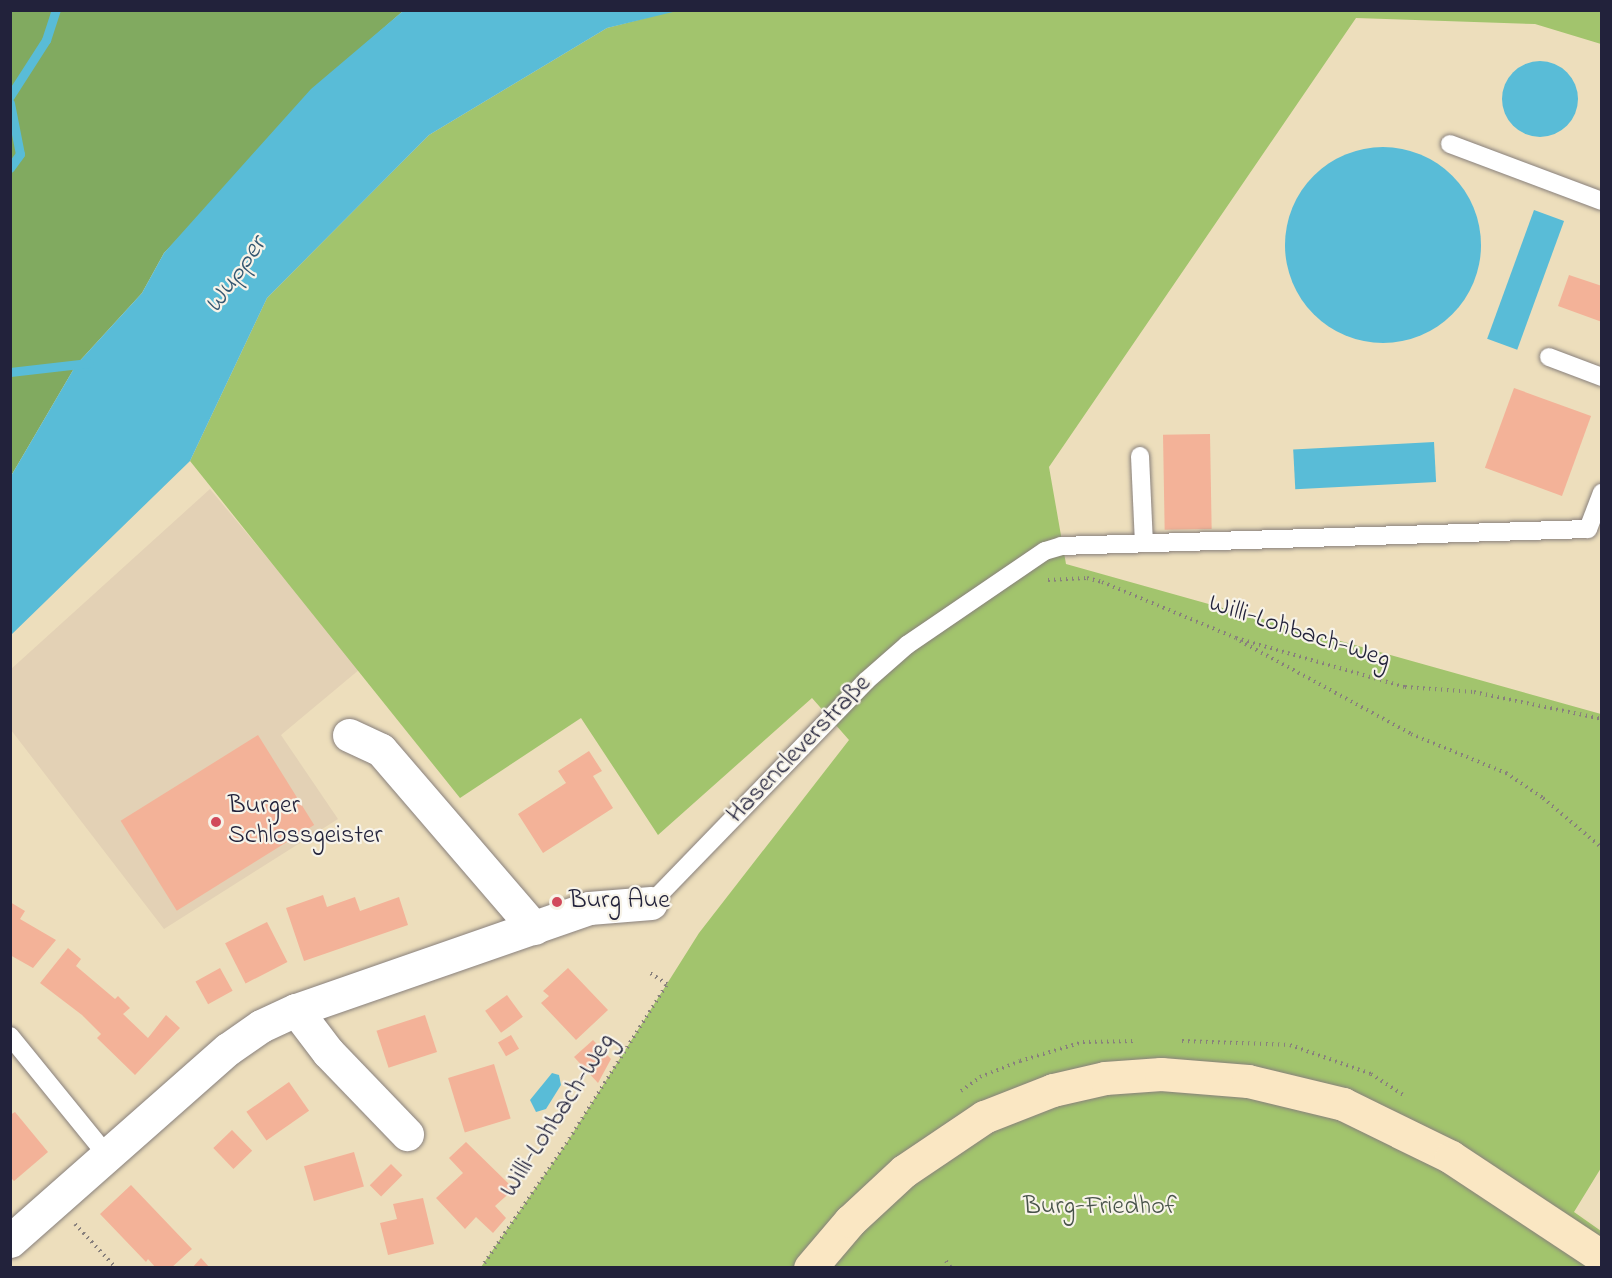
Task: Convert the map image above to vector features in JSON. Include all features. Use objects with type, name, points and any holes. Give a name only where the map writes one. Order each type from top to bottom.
[{"type":"main road","points":[[810,1268],[868,1203],[946,1140],[1036,1095],[1105,1078],[1192,1075],[1269,1085],[1343,1104],[1451,1157],[1602,1257]]},
{"type":"street","points":[[349,735],[381,750],[534,928]]},
{"type":"street","name":"Hasencleverstraße","points":[[10,1240],[228,1049],[261,1026],[296,1010],[589,908],[651,903]]},
{"type":"street","points":[[296,1010],[328,1052],[407,1134]]},
{"type":"lane","points":[[1450,144],[1602,201]]},
{"type":"lane","points":[[1549,357],[1602,377]]},
{"type":"lane","points":[[1140,456],[1144,543],[1588,529],[1602,493]]},
{"type":"lane","name":"Hasencleverstraße","points":[[651,903],[866,681],[907,645],[1027,560],[1061,546],[1144,543]]},
{"type":"lane","points":[[10,1036],[106,1154]]},
{"type":"path","name":"Willi-Lohbach-Weg","points":[[1041,581],[1087,578],[1102,582],[1236,638],[1405,687],[1474,692],[1602,719]]},
{"type":"path","points":[[1236,638],[1411,734],[1506,773],[1552,805],[1602,848]]},
{"type":"path","name":"Willi-Lohbach-Weg","points":[[481,1268],[567,1144],[667,984],[650,974]]},
{"type":"path","points":[[953,1097],[980,1077],[1020,1061],[1083,1042],[1138,1041]]},
{"type":"path","points":[[1173,1041],[1290,1045],[1371,1074],[1409,1100]]},
{"type":"path","points":[[67,1215],[116,1268]]},
{"type":"path","points":[[946,1261],[951,1268]]},
{"type":"shaded area","points":[[210,489],[360,669],[281,735],[338,819],[164,929],[11,730],[10,670]]},
{"type":"green space","name":"Burg-Friedhof","points":[[677,10],[1601,11],[1601,44],[1535,24],[1356,18],[1049,467],[1066,564],[1601,714],[1601,1168],[1574,1212],[1601,1231],[1601,1267],[481,1267],[566,1144],[699,933],[849,740],[812,698],[658,835],[581,718],[460,798],[190,461],[267,298],[429,135],[607,28]]},
{"type":"green space","points":[[11,11],[403,11],[362,47],[164,253],[142,293],[76,365],[11,476]]},
{"type":"water","name":"Wupper","points":[[403,11],[677,11],[607,28],[429,135],[267,298],[190,461],[11,635],[11,476],[76,365],[142,293],[164,253],[311,89]]},
{"type":"water","points":[[1533,61],[1547,61],[1561,67],[1572,78],[1578,92],[1575,114],[1567,126],[1547,137],[1533,137],[1519,131],[1508,120],[1502,106],[1502,92],[1508,78],[1519,67]]},
{"type":"water","points":[[1383,147],[1411,151],[1429,159],[1445,169],[1459,183],[1477,217],[1481,245],[1477,273],[1469,291],[1459,307],[1445,321],[1411,339],[1383,343],[1355,339],[1337,331],[1321,321],[1307,307],[1289,273],[1285,245],[1289,217],[1297,199],[1307,183],[1321,169],[1355,151]]},
{"type":"water","points":[[1534,210],[1564,221],[1517,350],[1487,339]]},
{"type":"water","points":[[1434,442],[1436,482],[1295,489],[1293,449]]},
{"type":"water","points":[[552,1073],[559,1075],[561,1085],[546,1109],[536,1112],[530,1100]]},
{"type":"building","points":[[1569,275],[1602,286],[1602,322],[1558,306]]},
{"type":"building","points":[[1514,388],[1591,416],[1562,496],[1485,468]]},
{"type":"building","points":[[1210,434],[1212,529],[1165,530],[1163,435]]},
{"type":"building","name":"Burger Schlossgeister","points":[[258,735],[314,825],[177,911],[121,821]]},
{"type":"building","points":[[589,751],[602,771],[593,776],[613,808],[543,853],[518,814],[566,783],[558,771]]},
{"type":"building","points":[[323,895],[327,907],[355,897],[360,911],[399,897],[408,925],[304,961],[286,908]]},
{"type":"building","points":[[10,902],[25,911],[20,919],[56,940],[33,968],[10,955]]},
{"type":"building","points":[[267,922],[287,962],[246,983],[225,943]]},
{"type":"building","points":[[68,948],[81,959],[76,966],[115,999],[118,996],[130,1008],[123,1014],[148,1038],[166,1015],[180,1028],[135,1075],[97,1038],[101,1034],[82,1015],[40,983]]},
{"type":"building","points":[[220,968],[233,991],[208,1004],[196,982]]},
{"type":"building","points":[[568,968],[608,1010],[576,1040],[541,1003],[549,996],[543,991]]},
{"type":"building","points":[[507,995],[523,1017],[501,1033],[485,1011]]},
{"type":"building","points":[[425,1015],[437,1052],[389,1068],[376,1031]]},
{"type":"building","points":[[511,1035],[519,1049],[506,1056],[498,1042]]},
{"type":"building","points":[[593,1040],[611,1059],[598,1083],[574,1057]]},
{"type":"building","points":[[494,1064],[511,1119],[465,1133],[448,1078]]},
{"type":"building","points":[[289,1082],[309,1111],[266,1140],[246,1112]]},
{"type":"building","points":[[15,1112],[48,1152],[14,1181],[10,1177],[10,1115]]},
{"type":"building","points":[[232,1130],[252,1151],[233,1169],[213,1148]]},
{"type":"building","points":[[466,1142],[514,1189],[495,1206],[506,1218],[493,1233],[476,1217],[465,1229],[436,1198],[463,1173],[449,1158]]},
{"type":"building","points":[[354,1152],[364,1187],[314,1201],[304,1166]]},
{"type":"building","points":[[391,1164],[402,1175],[381,1197],[370,1185]]},
{"type":"building","points":[[131,1185],[192,1249],[171,1268],[156,1268],[148,1259],[146,1262],[100,1214]]},
{"type":"building","points":[[423,1198],[434,1244],[388,1255],[380,1223],[397,1219],[393,1204]]},
{"type":"building","points":[[201,1258],[210,1268],[192,1268]]},
{"type":"waterway","points":[[10,96],[46,40],[56,10]]},
{"type":"waterway","points":[[10,103],[20,154],[10,168]]},
{"type":"waterway","points":[[10,372],[88,363]]},
{"type":"place","name":"Burger Schlossgeister","points":[[216,822]]},
{"type":"place","name":"Burg Aue","points":[[557,902]]}]
